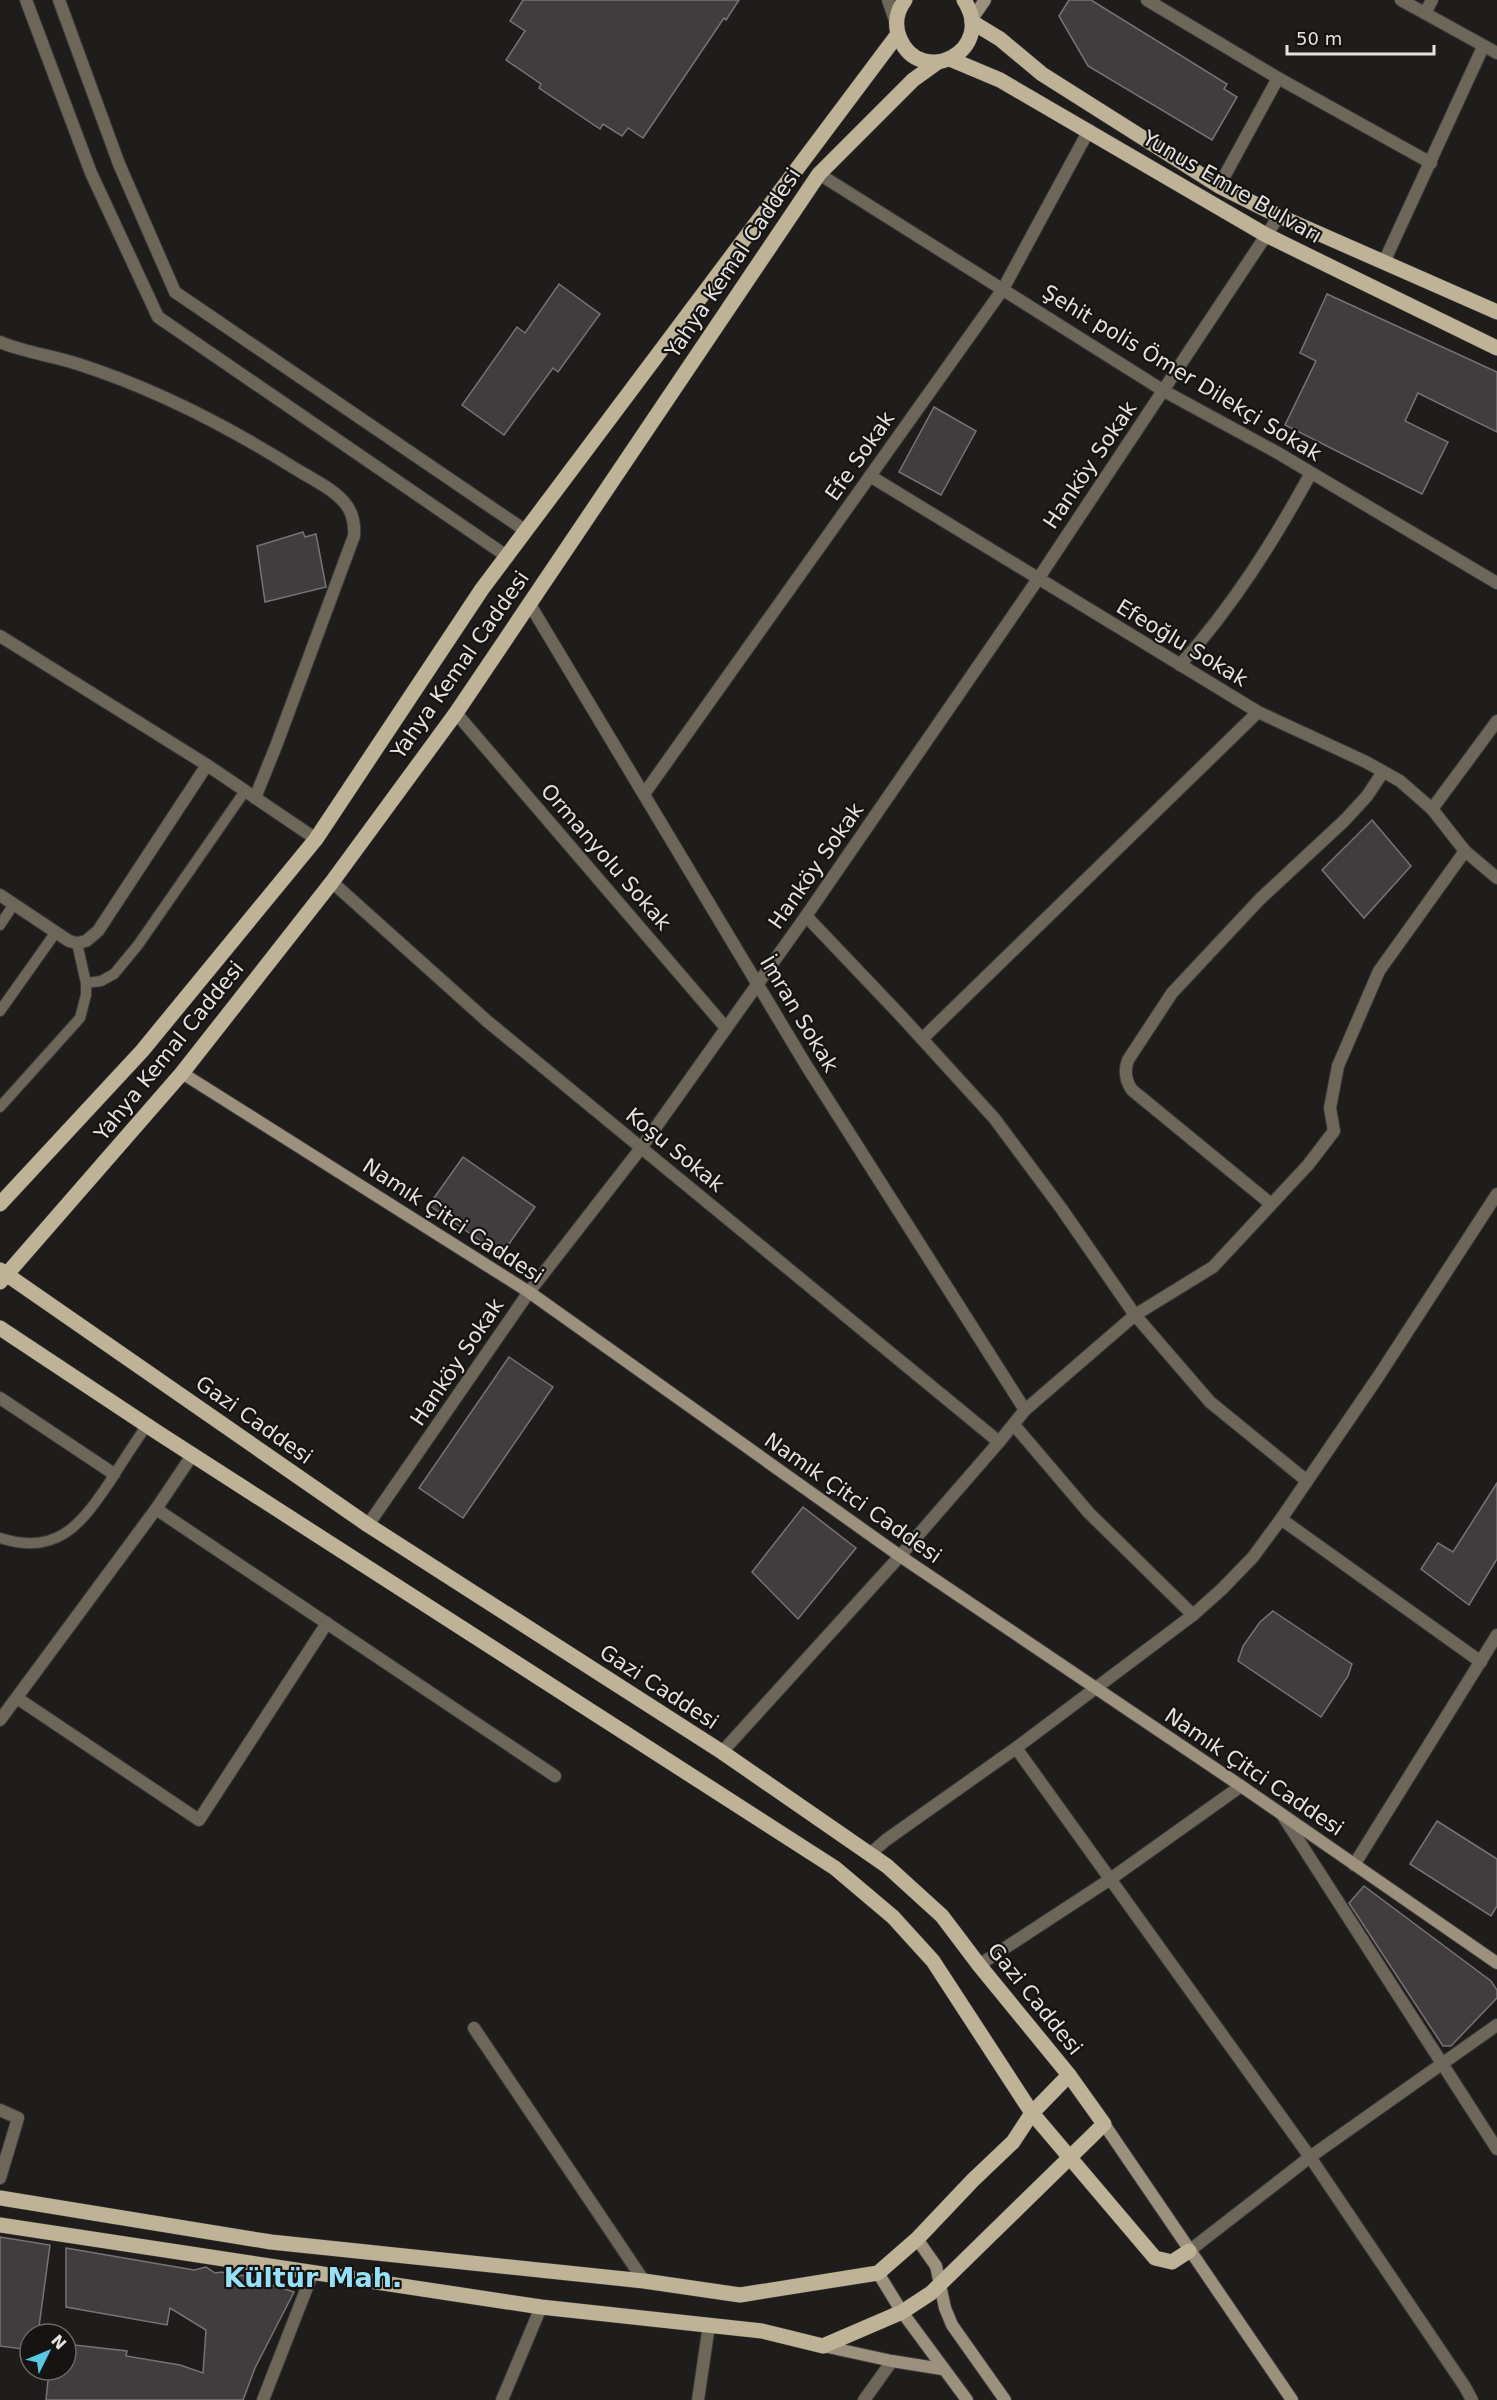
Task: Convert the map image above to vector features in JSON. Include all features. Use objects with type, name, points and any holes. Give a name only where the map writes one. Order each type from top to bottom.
[{"type":"main road","name":"Yahya Kemal Caddesi","points":[[0,1204],[142,1051],[316,839],[482,589],[508,557],[897,28],[898,12],[904,0]]},
{"type":"main road","points":[[964,0],[972,20]]},
{"type":"main road","name":"Yahya Kemal Caddesi","points":[[2,1275],[182,1073],[332,882],[456,713],[819,174],[913,80],[960,52],[968,43],[972,31],[972,20]]},
{"type":"main road","name":"Yunus Emre Bulvarı","points":[[972,20],[1000,39],[1042,74],[1219,186],[1279,216],[1497,312]]},
{"type":"main road","name":"Yunus Emre Bulvarı","points":[[897,28],[909,52],[918,58],[944,60],[1000,80],[1266,235],[1497,348]]},
{"type":"main road","name":"Gazi Caddesi","points":[[2,1275],[368,1525],[722,1752],[887,1866],[942,1916],[1070,2075],[1104,2124]]},
{"type":"main road","points":[[0,1328],[836,1868],[893,1917],[933,1961],[1032,2113],[1155,2258],[1172,2262],[1189,2251]]},
{"type":"main road","points":[[0,2198],[271,2242],[644,2280],[740,2295],[878,2273],[917,2240],[973,2180],[1013,2142],[1032,2113],[1070,2075]]},
{"type":"main road","points":[[0,2225],[542,2307],[762,2331],[823,2346],[902,2312],[942,2284],[1104,2124]]},
{"type":"street","points":[[26,0],[91,172],[158,317],[508,557]]},
{"type":"street","points":[[59,0],[119,164],[175,292],[525,531]]},
{"type":"street","points":[[888,0],[897,28]]},
{"type":"street","points":[[972,20],[985,0]]},
{"type":"street","points":[[1147,0],[1278,78],[1431,163]]},
{"type":"street","points":[[1401,0],[1497,53]]},
{"type":"street","points":[[1425,13],[1432,0]]},
{"type":"street","points":[[1384,262],[1483,46]]},
{"type":"street","points":[[1219,186],[1278,78]]},
{"type":"street","name":"Efe Sokak","points":[[644,794],[1003,289],[1089,130]]},
{"type":"street","name":"Şehit polis Ömer Dilekçi Sokak","points":[[819,174],[1164,391],[1311,473],[1497,583]]},
{"type":"street","name":"Hanköy Sokak","points":[[368,1525],[529,1292],[641,1148],[806,916],[1038,579],[1279,216]]},
{"type":"street","points":[[0,343],[79,364],[172,402],[286,463],[336,495],[347,506],[353,520],[354,536],[276,746],[250,794]]},
{"type":"street","points":[[1180,664],[1213,627],[1248,580],[1311,473]]},
{"type":"street","name":"Efeoğlu Sokak","points":[[870,476],[1258,712],[1400,781],[1432,809],[1464,851]]},
{"type":"street","name":"İmran Sokak","points":[[529,603],[806,1065],[1025,1410]]},
{"type":"street","points":[[0,636],[207,765],[316,839]]},
{"type":"street","points":[[922,1039],[1258,712]]},
{"type":"street","name":"Ormanyolu Sokak","points":[[456,713],[726,1028]]},
{"type":"street","points":[[1432,809],[1497,721]]},
{"type":"street","points":[[0,895],[69,941],[77,943],[86,941],[98,931],[207,765]]},
{"type":"street","points":[[1271,1204],[1132,1090],[1127,1084],[1125,1068],[1172,993],[1260,899],[1345,820],[1383,772]]},
{"type":"street","points":[[722,1752],[900,1556],[1025,1410],[1135,1315],[1213,1267],[1308,1164],[1334,1131],[1330,1108],[1338,1066],[1379,970],[1464,851],[1497,878]]},
{"type":"street","name":"Koşu Sokak","points":[[332,882],[487,1021],[999,1442]]},
{"type":"street","points":[[806,916],[994,1118],[1061,1208],[1135,1315],[1210,1402],[1307,1481]]},
{"type":"street","name":"Namık Çitci Caddesi","points":[[182,1073],[529,1292],[900,1556],[1241,1786],[1497,1963]]},
{"type":"street","points":[[870,1854],[1193,1615],[1253,1557],[1281,1520],[1497,1194]]},
{"type":"street","points":[[0,1398],[114,1474]]},
{"type":"street","points":[[1014,1425],[1089,1513],[1193,1615]]},
{"type":"street","points":[[0,1720],[156,1509],[193,1454]]},
{"type":"street","points":[[156,1509],[555,1776]]},
{"type":"street","points":[[1281,1520],[1481,1662]]},
{"type":"street","points":[[17,1698],[199,1820],[327,1623]]},
{"type":"street","points":[[1354,1864],[1497,1635]]},
{"type":"street","points":[[1016,1748],[1310,2157],[1472,2400]]},
{"type":"street","points":[[980,1965],[1109,1880],[1241,1786]]},
{"type":"street","points":[[1283,1816],[1497,2149]]},
{"type":"street","points":[[1189,2251],[1310,2157],[1497,2025]]},
{"type":"street","points":[[474,2028],[644,2280]]},
{"type":"street","points":[[0,2110],[18,2118],[0,2178]]},
{"type":"street","name":"Gazi Caddesi","points":[[1104,2124],[1292,2400]]},
{"type":"street","points":[[917,2240],[936,2266],[942,2284],[945,2308],[952,2325],[1005,2400]]},
{"type":"street","points":[[263,2400],[313,2272]]},
{"type":"street","points":[[878,2273],[902,2312],[967,2400]]},
{"type":"street","points":[[502,2400],[542,2307]]},
{"type":"street","points":[[698,2400],[709,2325]]},
{"type":"street","points":[[823,2346],[942,2369]]},
{"type":"street","points":[[864,2400],[892,2361]]},
{"type":"lane","points":[[86,983],[100,981],[114,974],[250,794]]},
{"type":"lane","points":[[0,925],[14,904]]},
{"type":"lane","points":[[0,1011],[56,932]]},
{"type":"lane","points":[[0,1107],[80,1018],[86,995],[86,983],[77,943]]},
{"type":"lane","points":[[0,1538],[13,1542],[37,1543],[58,1537],[70,1530],[90,1512],[147,1425]]},
{"type":"building","points":[[523,0],[739,0],[726,20],[724,18],[643,138],[628,128],[622,136],[603,124],[600,129],[539,88],[541,84],[506,60],[525,31],[510,21]]},
{"type":"building","points":[[1069,0],[1091,0],[1227,84],[1224,89],[1237,97],[1212,140],[1088,66],[1059,16]]},
{"type":"building","points":[[559,284],[600,314],[558,372],[553,368],[504,435],[462,405],[517,327],[525,333]]},
{"type":"building","points":[[1327,294],[1497,372],[1497,432],[1418,393],[1405,421],[1448,442],[1422,494],[1285,425],[1316,361],[1300,353]]},
{"type":"building","points":[[934,407],[976,431],[941,495],[899,472]]},
{"type":"building","points":[[303,532],[305,537],[316,534],[326,587],[265,602],[257,546]]},
{"type":"building","points":[[1372,820],[1411,866],[1364,918],[1322,870]]},
{"type":"building","points":[[463,1157],[535,1207],[501,1255],[429,1205]]},
{"type":"building","points":[[509,1357],[553,1387],[463,1518],[419,1488]]},
{"type":"building","points":[[1497,1483],[1497,1559],[1469,1605],[1421,1569],[1438,1543],[1453,1552]]},
{"type":"building","points":[[803,1507],[856,1548],[798,1619],[752,1572]]},
{"type":"building","points":[[1273,1611],[1352,1664],[1348,1676],[1321,1717],[1238,1661],[1243,1646],[1260,1622]]},
{"type":"building","points":[[1437,1821],[1497,1859],[1497,1906],[1491,1916],[1410,1864]]},
{"type":"building","points":[[1364,1886],[1491,1981],[1497,1990],[1497,1998],[1451,2046],[1443,2046],[1349,1903]]},
{"type":"building","points":[[0,2237],[50,2245],[40,2322],[18,2322],[18,2348],[0,2346]]},
{"type":"building","points":[[66,2248],[194,2270],[206,2267],[215,2273],[222,2272],[235,2277],[242,2275],[294,2292],[255,2368],[243,2400],[46,2400],[48,2382],[78,2382],[78,2345],[127,2351],[126,2356],[180,2365],[203,2373],[206,2330],[170,2308],[167,2325],[66,2307]]},
{"type":"district","name":"Kültür Mah.","points":[[313,2278]]}]
